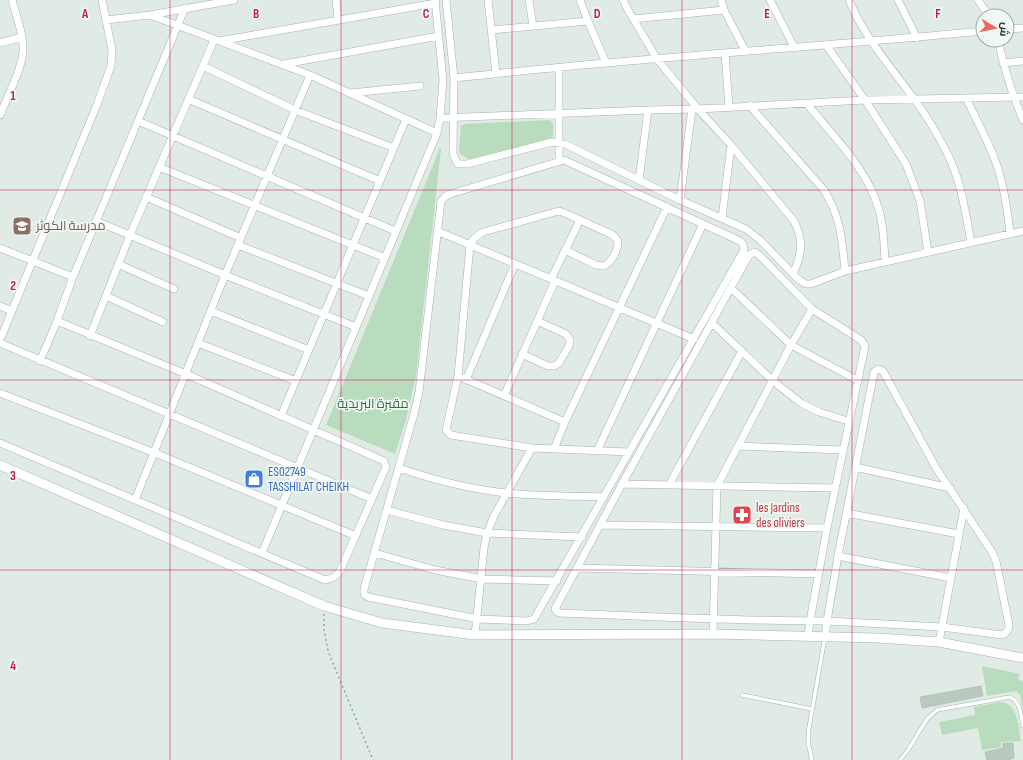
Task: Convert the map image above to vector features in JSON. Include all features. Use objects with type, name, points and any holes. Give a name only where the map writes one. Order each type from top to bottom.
[{"type":"street","points":[[0,115],[23,57],[22,37],[12,0]]},
{"type":"street","points":[[0,340],[33,262],[111,66],[112,50],[102,0]]},
{"type":"street","points":[[106,20],[150,15],[234,0]]},
{"type":"street","points":[[336,0],[338,20]]},
{"type":"street","points":[[446,0],[454,78],[454,156],[456,162],[461,164],[552,142],[560,142],[680,200],[739,225],[753,233],[802,282],[809,284],[845,271],[1023,230]]},
{"type":"street","points":[[488,0],[496,74]]},
{"type":"street","points":[[529,0],[533,26]]},
{"type":"street","points":[[580,0],[606,63]]},
{"type":"street","points":[[623,0],[657,59],[695,109],[731,145],[794,221],[797,227],[801,247],[798,262],[793,274]]},
{"type":"street","points":[[721,0],[724,10],[746,52]]},
{"type":"street","points":[[770,0],[794,47]]},
{"type":"street","points":[[849,0],[859,22],[914,100],[940,140],[952,164],[961,192],[971,242]]},
{"type":"street","points":[[898,0],[917,38]]},
{"type":"street","points":[[216,40],[436,2],[443,80],[440,118],[437,133],[262,553]]},
{"type":"street","points":[[40,361],[96,221],[185,8]]},
{"type":"street","points":[[633,19],[724,10]]},
{"type":"street","points":[[150,15],[284,64],[437,133]]},
{"type":"street","points":[[491,30],[588,21]]},
{"type":"street","points":[[454,78],[606,63],[872,42],[975,32]]},
{"type":"street","points":[[284,64],[439,36]]},
{"type":"street","points":[[0,43],[22,37]]},
{"type":"street","points":[[90,336],[146,197],[188,99],[216,40]]},
{"type":"street","points":[[826,45],[866,100],[899,152],[911,175],[920,201],[928,252]]},
{"type":"street","points":[[1000,48],[1013,97],[1023,120]]},
{"type":"street","points":[[725,53],[729,107]]},
{"type":"street","points":[[1003,63],[1023,61]]},
{"type":"street","points":[[203,66],[295,110],[394,148]]},
{"type":"street","points":[[559,68],[559,161]]},
{"type":"street","points":[[135,500],[239,241],[310,75]]},
{"type":"street","points":[[350,94],[420,86]]},
{"type":"street","points":[[440,118],[695,109],[866,100],[1023,97]]},
{"type":"street","points":[[966,98],[996,161],[1004,192],[1010,233]]},
{"type":"street","points":[[188,99],[380,181]]},
{"type":"street","points":[[807,104],[856,162],[869,182],[882,222],[885,262]]},
{"type":"street","points":[[750,106],[824,190],[831,201],[840,226],[845,271]]},
{"type":"street","points":[[680,200],[695,109]]},
{"type":"street","points":[[639,180],[648,110]]},
{"type":"street","points":[[281,416],[406,119]]},
{"type":"street","points":[[138,121],[395,231]]},
{"type":"street","points":[[722,218],[731,145]]},
{"type":"street","points":[[559,161],[566,161],[704,224],[740,242],[743,244],[744,248],[537,616],[531,620],[478,619],[368,598],[364,594],[364,589],[419,392],[440,205],[443,198],[559,161]]},
{"type":"street","points":[[159,167],[385,258]]},
{"type":"street","points":[[146,197],[239,241],[369,296]]},
{"type":"street","points":[[554,449],[565,422],[667,207]]},
{"type":"street","points":[[565,250],[603,266],[609,263],[617,248],[618,241],[616,236],[563,212],[555,212],[483,232],[477,236],[470,245],[458,376],[446,428],[449,434],[532,448],[629,452]]},
{"type":"street","points":[[504,396],[537,321],[565,250],[580,220]]},
{"type":"street","points":[[96,221],[225,275],[356,326]]},
{"type":"street","points":[[598,451],[704,224]]},
{"type":"street","points":[[437,231],[694,339]]},
{"type":"street","points":[[0,248],[73,277]]},
{"type":"street","points":[[808,636],[810,621],[827,528],[842,450],[864,348],[863,342],[812,309],[757,253],[752,253],[749,255],[555,608],[557,612],[713,619],[810,621],[827,621],[942,627],[1002,635],[1006,634],[1009,628],[996,561],[992,552],[936,468],[883,371],[878,369],[874,372],[855,467],[838,556],[827,621],[825,636]]},
{"type":"street","points":[[118,264],[174,289]]},
{"type":"street","points":[[466,380],[515,264]]},
{"type":"street","points":[[731,288],[792,345],[857,380]]},
{"type":"street","points":[[106,296],[162,322]]},
{"type":"street","points":[[0,306],[12,311]]},
{"type":"street","points":[[713,634],[716,486],[812,309]]},
{"type":"street","points":[[211,311],[309,350]]},
{"type":"street","points":[[0,443],[325,580],[337,576],[340,571],[386,467],[384,461],[186,374],[90,336],[57,321]]},
{"type":"street","points":[[522,354],[548,366],[554,366],[559,363],[569,346],[570,340],[566,334],[537,321]]},
{"type":"street","points":[[712,323],[773,381],[801,403],[819,412],[848,421]]},
{"type":"street","points":[[0,343],[372,499]]},
{"type":"street","points":[[198,343],[296,381]]},
{"type":"street","points":[[669,485],[742,351]]},
{"type":"street","points":[[458,376],[565,422]]},
{"type":"street","points":[[0,393],[154,452],[356,536]]},
{"type":"street","points":[[738,446],[842,450]]},
{"type":"street","points":[[475,635],[487,533],[490,524],[532,448]]},
{"type":"street","points":[[0,465],[324,606],[382,623],[475,635],[713,634],[877,638],[939,642],[1006,656],[1023,658]]},
{"type":"street","points":[[855,467],[950,488]]},
{"type":"street","points":[[399,468],[452,484],[507,493],[604,497]]},
{"type":"street","points":[[622,484],[835,488]]},
{"type":"street","points":[[939,642],[964,508]]},
{"type":"street","points":[[387,510],[443,525],[487,533],[582,537]]},
{"type":"street","points":[[846,513],[959,534]]},
{"type":"street","points":[[600,525],[827,528]]},
{"type":"street","points":[[374,553],[434,570],[482,579],[556,582]]},
{"type":"street","points":[[838,556],[951,578]]},
{"type":"street","points":[[578,568],[819,574]]},
{"type":"street","points":[[1006,656],[1023,664]]},
{"type":"lane","points":[[812,760],[808,742],[812,709],[825,636]]},
{"type":"lane","points":[[742,695],[812,709]]},
{"type":"lane","points":[[900,760],[927,719],[932,714],[944,708],[1010,697],[1017,701],[1019,705],[1023,726]]},
{"type":"path","points":[[324,606],[324,630],[326,643],[373,760]]},
{"type":"green space","points":[[550,120],[553,123],[553,137],[550,139],[472,160],[460,154],[461,126],[464,124]]},
{"type":"green space","name":"مقبرة البريدية","points":[[440,148],[416,376],[406,420],[395,454],[326,425]]},
{"type":"green space","points":[[982,666],[1020,674],[1018,679],[1023,681],[1023,709],[1020,695],[1016,691],[987,696]]},
{"type":"green space","points":[[1000,702],[1006,703],[1014,711],[1021,741],[1001,742],[1001,747],[982,750],[978,728],[942,735],[939,722],[975,715],[974,707]]},
{"type":"building","points":[[981,686],[983,696],[922,708],[920,697]]},
{"type":"building","points":[[1003,743],[1013,743],[1014,758],[1010,759],[1011,760],[987,760],[985,752],[1003,748]]},
{"type":"place","name":"مدرسة الكوثر","points":[[22,226]]},
{"type":"place","name":"ES02749 TASSHILAT CHEIKH","points":[[254,479]]},
{"type":"place","name":"les Jardins des oliviers","points":[[742,515]]}]
